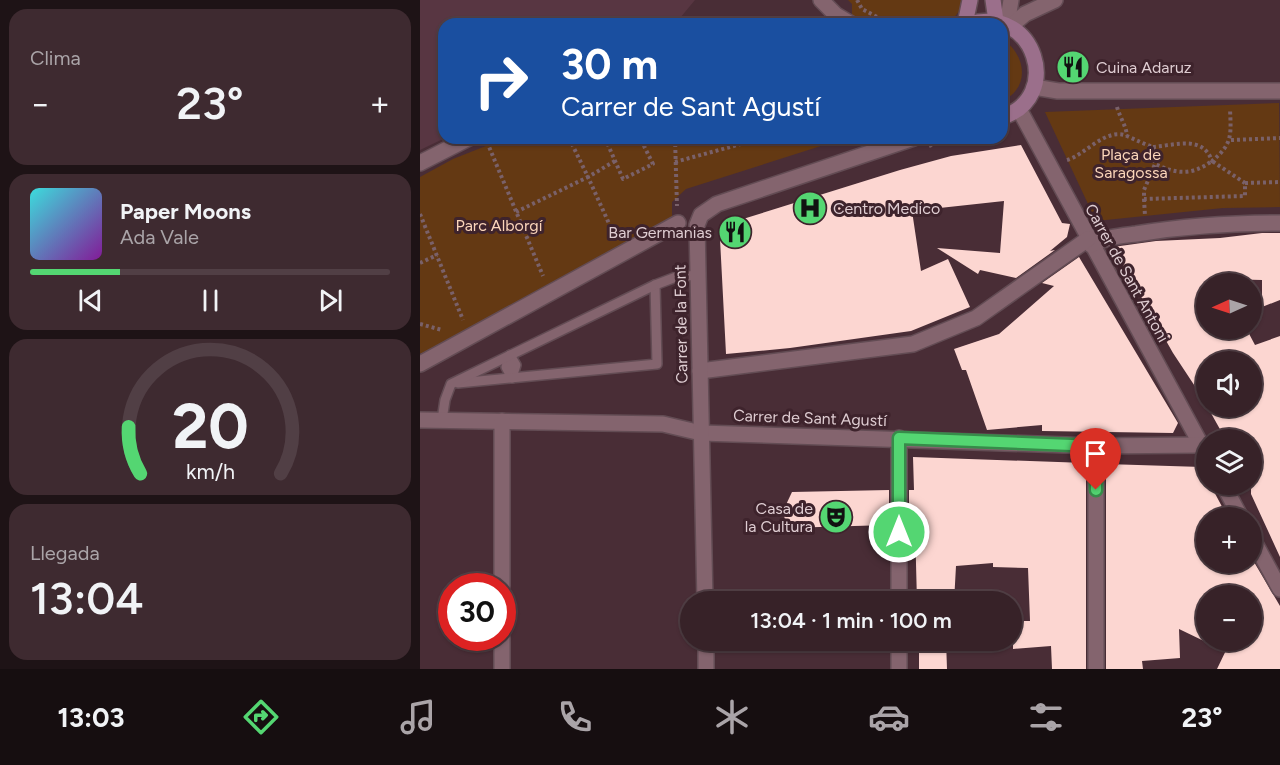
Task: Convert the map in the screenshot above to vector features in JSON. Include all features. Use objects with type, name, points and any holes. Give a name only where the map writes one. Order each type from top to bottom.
[{"type":"street","points":[[821,0],[841,18]]},
{"type":"street","points":[[968,18],[970,0]]},
{"type":"street","points":[[993,0],[1002,18]]},
{"type":"street","points":[[1006,18],[1011,0]]},
{"type":"street","points":[[1008,22],[1037,6],[1055,0]]},
{"type":"street","points":[[1008,26],[1026,40],[1036,59],[1037,74],[1028,99],[1019,109],[1008,114]]},
{"type":"street","points":[[1034,87],[1058,92],[1280,91]]},
{"type":"street","name":"Carrer de Sant Antoni","points":[[1019,109],[1196,437]]},
{"type":"street","points":[[420,163],[457,144]]},
{"type":"street","name":"Carrer de la Font","points":[[705,591],[697,225],[701,215],[717,204],[896,144]]},
{"type":"street","points":[[420,364],[678,223]]},
{"type":"street","points":[[700,371],[913,344],[976,318],[1089,242],[1146,232],[1226,223],[1280,223]]},
{"type":"street","name":"Carrer de Sant Agustí","points":[[420,420],[663,424],[701,433],[1196,450]]},
{"type":"street","points":[[502,422],[502,573]]},
{"type":"street","points":[[899,438],[899,591]]},
{"type":"street","points":[[1096,446],[1096,669]]},
{"type":"street","points":[[1262,556],[1280,589]]},
{"type":"street","points":[[502,651],[502,669]]},
{"type":"street","points":[[706,651],[706,669]]},
{"type":"street","points":[[899,651],[899,669]]},
{"type":"lane","points":[[442,420],[445,400],[451,384],[676,276],[698,275]]},
{"type":"lane","points":[[451,384],[657,364],[656,285]]},
{"type":"lane","points":[[510,355],[506,366],[512,378]]},
{"type":"path","points":[[857,0],[862,9],[879,18]]},
{"type":"path","points":[[1155,164],[1173,172],[1187,174],[1202,168],[1221,154],[1231,140],[1230,102]]},
{"type":"path","points":[[1116,104],[1120,118],[1126,125],[1127,136]]},
{"type":"path","points":[[1060,162],[1077,158],[1102,139],[1115,135],[1127,136],[1153,147],[1199,144],[1208,150],[1212,161],[1245,183],[1280,182]]},
{"type":"path","points":[[1231,140],[1280,138]]},
{"type":"path","points":[[488,144],[550,294]]},
{"type":"path","points":[[572,144],[623,254]]},
{"type":"path","points":[[608,144],[623,178],[653,164],[643,144]]},
{"type":"path","points":[[675,144],[677,198]]},
{"type":"path","points":[[675,162],[741,144]]},
{"type":"path","points":[[1153,147],[1155,164],[1143,190],[1144,199],[1245,196],[1245,183]]},
{"type":"path","points":[[516,212],[588,177],[615,161]]},
{"type":"path","points":[[420,214],[470,338]]},
{"type":"path","points":[[420,263],[436,255]]},
{"type":"shaded area","points":[[420,0],[695,0],[680,18],[438,18],[438,141],[420,150]]},
{"type":"green space","points":[[848,0],[965,0],[954,18],[858,18],[852,16],[852,4]]},
{"type":"green space","points":[[1008,44],[1016,53],[1022,71],[1018,88],[1008,97]]},
{"type":"green space","name":"Plaça de Saragossa","points":[[1279,103],[1280,207],[1223,208],[1096,221],[1045,112]]},
{"type":"green space","name":"Parc Alborgí","points":[[491,144],[827,144],[686,189],[672,202],[672,219],[425,354],[420,353],[420,177],[453,159]]},
{"type":"building","points":[[1021,145],[1062,223],[1070,224],[1067,237],[1050,251],[1055,250],[1016,278],[980,270],[978,274],[937,248],[1000,253],[1004,201],[912,211],[921,271],[948,259],[970,307],[911,331],[790,348],[726,354],[720,239],[730,223],[951,156]]},
{"type":"building","points":[[1280,233],[1280,300],[1262,307],[1262,273],[1196,273],[1196,339],[1252,339],[1255,345],[1280,336],[1280,557],[1262,518],[1262,507],[1257,507],[1251,495],[1262,495],[1262,429],[1220,429],[1213,417],[1262,417],[1262,351],[1196,351],[1196,388],[1173,353],[1113,247],[1156,241]]},
{"type":"building","points":[[1079,257],[1178,423],[1173,433],[1042,431],[1042,425],[987,430],[966,370],[962,370],[954,349],[999,334],[1054,286],[1042,283]]},
{"type":"building","points":[[913,457],[1086,463],[1086,669],[1052,669],[1051,646],[1022,648],[1022,621],[1030,621],[1028,568],[993,567],[993,563],[956,566],[955,591],[917,591],[915,525],[909,525],[909,490],[914,490]]},
{"type":"building","points":[[1106,464],[1196,467],[1196,495],[1216,495],[1222,507],[1196,507],[1196,573],[1260,573],[1280,606],[1280,669],[1217,669],[1226,651],[1262,651],[1262,585],[1196,585],[1196,637],[1179,629],[1180,658],[1142,661],[1143,669],[1106,669]]},
{"type":"building","name":"Casa de la Cultura","points":[[889,490],[889,525],[785,528],[784,509],[792,492]]},
{"type":"building","points":[[919,651],[946,651],[947,669],[919,669]]},
{"type":"place","name":"Cuina Adaruz","points":[[1073,67]]},
{"type":"place","name":"Centro Medico","points":[[810,208]]},
{"type":"place","name":"Bar Germanias","points":[[735,232]]},
{"type":"place","name":"Casa de la Cultura","points":[[836,517]]},
{"type":"route","points":[[899,532],[899,438],[1096,446],[1096,490]]}]
